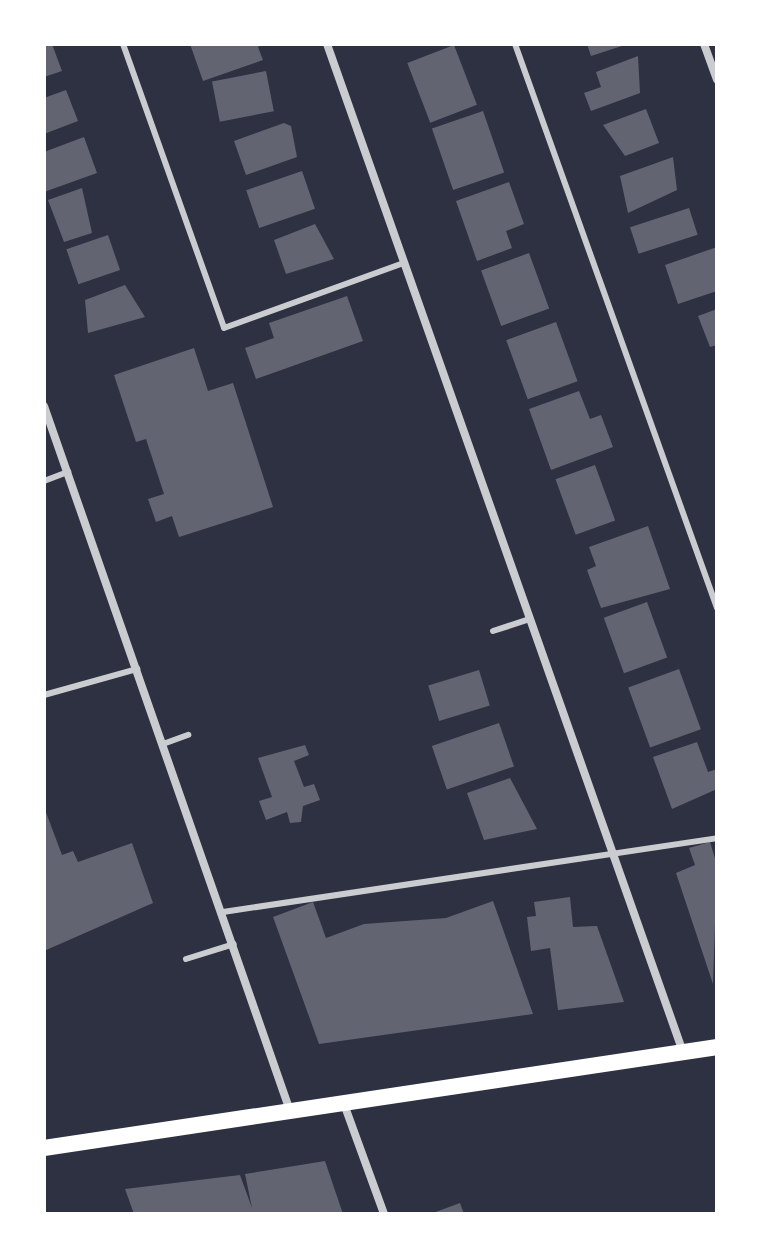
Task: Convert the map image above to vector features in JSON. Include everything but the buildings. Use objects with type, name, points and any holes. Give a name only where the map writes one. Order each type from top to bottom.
[{"type":"main road","points":[[44,1148],[717,1047]]},
{"type":"street","points":[[327,44],[683,1052]]},
{"type":"street","points":[[704,44],[717,80]]},
{"type":"street","points":[[44,406],[290,1111]]},
{"type":"street","points":[[343,1103],[384,1214]]},
{"type":"lane","points":[[123,44],[224,328],[404,263]]},
{"type":"lane","points":[[515,44],[717,608]]},
{"type":"lane","points":[[44,481],[68,472]]},
{"type":"lane","points":[[493,631],[530,619]]},
{"type":"lane","points":[[44,695],[137,669]]},
{"type":"lane","points":[[163,744],[188,735]]},
{"type":"lane","points":[[223,912],[717,838]]},
{"type":"lane","points":[[186,959],[234,944]]}]
